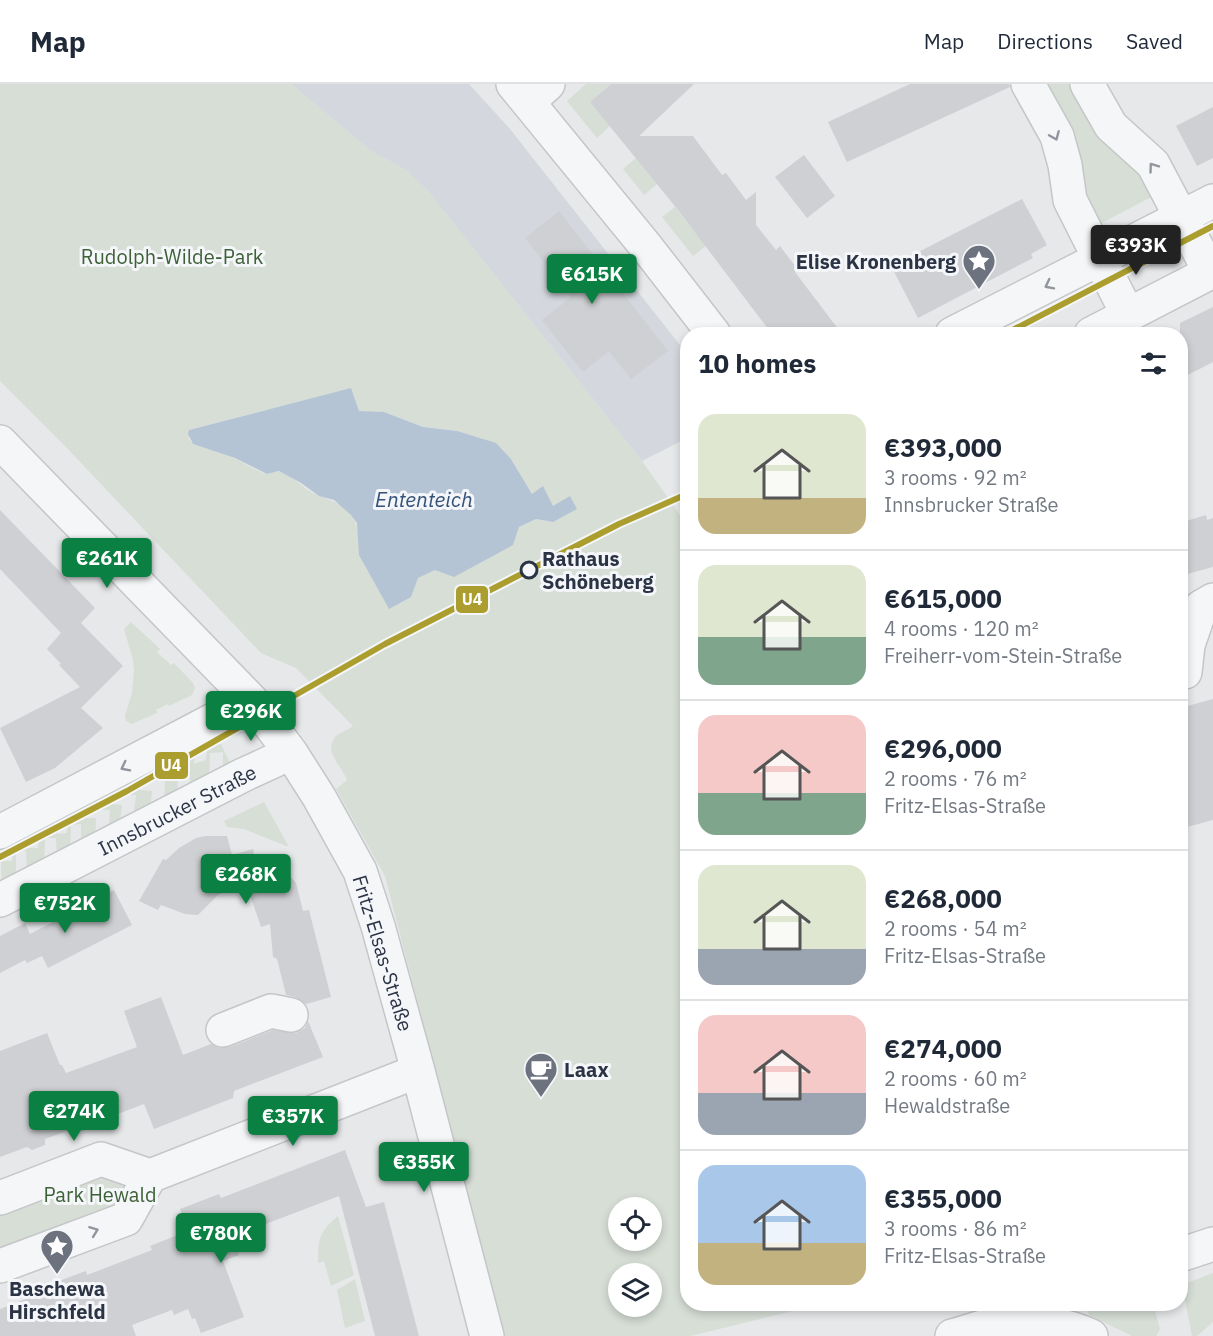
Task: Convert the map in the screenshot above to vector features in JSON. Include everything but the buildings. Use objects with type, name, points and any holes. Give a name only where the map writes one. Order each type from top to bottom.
[{"type":"street","points":[[1028,84],[1057,136],[1065,165],[1070,200],[1128,315]]},
{"type":"street","points":[[1087,84],[1111,126],[1153,164],[1211,272],[1105,327]]},
{"type":"street","points":[[530,90],[709,327]]},
{"type":"street","points":[[966,327],[1213,201]]},
{"type":"street","name":"Fritz-Elsas-Straße","points":[[0,442],[251,700],[291,753],[319,797],[360,871],[378,926],[418,1071],[487,1336]]},
{"type":"street","points":[[1193,674],[1188,645],[1201,607],[1213,600]]},
{"type":"street","points":[[0,832],[251,700]]},
{"type":"street","name":"Innsbrucker Straße","points":[[0,900],[243,775],[291,753]]},
{"type":"street","points":[[223,1030],[271,1011],[291,1015]]},
{"type":"street","points":[[0,1266],[126,1219],[150,1176],[418,1071]]},
{"type":"street","points":[[0,1198],[101,1159],[150,1176]]},
{"type":"street","points":[[952,1336],[1011,1321],[1028,1311]]},
{"type":"street","points":[[1011,1321],[1048,1323],[1091,1336]]},
{"type":"shaded area","points":[[291,84],[469,84],[510,129],[680,345],[680,442],[642,461],[428,191],[406,170],[371,151]]},
{"type":"green space","name":"Rudolph-Wilde-Park","points":[[0,84],[291,84],[371,151],[406,170],[428,191],[642,461],[680,515],[680,1311],[792,1311],[690,1336],[504,1336],[385,876],[336,789],[347,780],[332,753],[332,742],[336,736],[353,726],[296,668],[261,653],[66,447],[0,381]],"holes":[[[266,410],[384,412],[423,427],[457,431],[511,459],[532,494],[553,506],[553,522],[536,519],[519,527],[513,545],[417,578],[411,597],[358,532],[351,514],[345,508],[308,490],[285,473],[277,471],[264,473],[193,444],[189,439],[189,430]]]},
{"type":"green space","points":[[586,84],[611,84],[590,102],[610,126],[597,138],[567,101]]},
{"type":"green space","points":[[1040,84],[1074,84],[1119,149],[1157,194],[1094,227]]},
{"type":"green space","points":[[636,158],[657,184],[644,195],[623,169]]},
{"type":"green space","points":[[675,207],[706,246],[693,256],[662,217]]},
{"type":"green space","points":[[131,622],[160,649],[157,652],[171,665],[174,663],[195,688],[192,695],[169,706],[168,704],[156,710],[157,713],[132,724],[126,721],[125,716],[132,693],[134,671],[124,629]]},
{"type":"green space","points":[[215,732],[233,769],[223,775],[223,752],[210,753],[209,782],[190,792],[190,767],[178,767],[178,750],[196,741],[194,764],[206,760],[209,734]]},
{"type":"green space","points":[[167,756],[167,777],[178,776],[177,799],[164,805],[165,781],[153,780],[154,763]]},
{"type":"green space","points":[[142,769],[140,790],[152,791],[150,813],[133,821],[136,795],[123,795],[125,778]]},
{"type":"green space","points":[[113,784],[111,804],[122,805],[119,829],[108,835],[110,810],[96,809],[98,792]]},
{"type":"green space","points":[[86,798],[85,818],[96,818],[95,842],[81,849],[81,824],[71,825],[70,854],[57,861],[56,838],[45,838],[44,868],[27,877],[26,851],[16,851],[16,882],[2,890],[0,843],[6,840],[3,861],[12,861],[16,835],[30,827],[27,848],[38,848],[41,822],[59,813],[58,834],[67,833],[69,807]]},
{"type":"green space","points":[[264,802],[289,847],[244,829],[227,827],[224,821]]},
{"type":"green space","name":"Park Hewald","points":[[101,1169],[122,1178],[127,1188],[126,1201],[0,1257],[0,1208]]},
{"type":"green space","points":[[338,1216],[354,1275],[331,1286],[324,1261],[318,1263],[318,1248],[323,1232]]},
{"type":"green space","points":[[1213,1273],[1213,1322],[1197,1336],[1192,1336],[1187,1311],[1188,1283]]},
{"type":"green space","points":[[355,1279],[365,1321],[345,1328],[337,1290]]},
{"type":"green space","points":[[1087,1311],[1155,1311],[1160,1329],[1156,1336],[1132,1336],[1089,1315]]},
{"type":"water","name":"Ententeich","points":[[351,388],[359,411],[384,412],[423,427],[457,431],[496,443],[511,459],[532,494],[543,486],[553,506],[570,496],[577,509],[553,522],[536,519],[519,527],[513,545],[454,577],[435,570],[418,578],[411,597],[389,609],[359,555],[357,523],[334,500],[319,496],[279,471],[267,474],[235,458],[193,444],[188,434],[189,430]]},
{"type":"transit line","name":"U4","points":[[1018,327],[1213,226]]},
{"type":"transit line","name":"U4","points":[[0,857],[127,791],[385,644],[619,524],[680,497]]},
{"type":"place","name":"Elise Kronenberg","points":[[979,290]]},
{"type":"place","name":"Rathaus Schöneberg","points":[[529,570]]},
{"type":"place","name":"Laax","points":[[541,1098]]},
{"type":"place","name":"Baschewa Hirschfeld","points":[[57,1275]]}]
